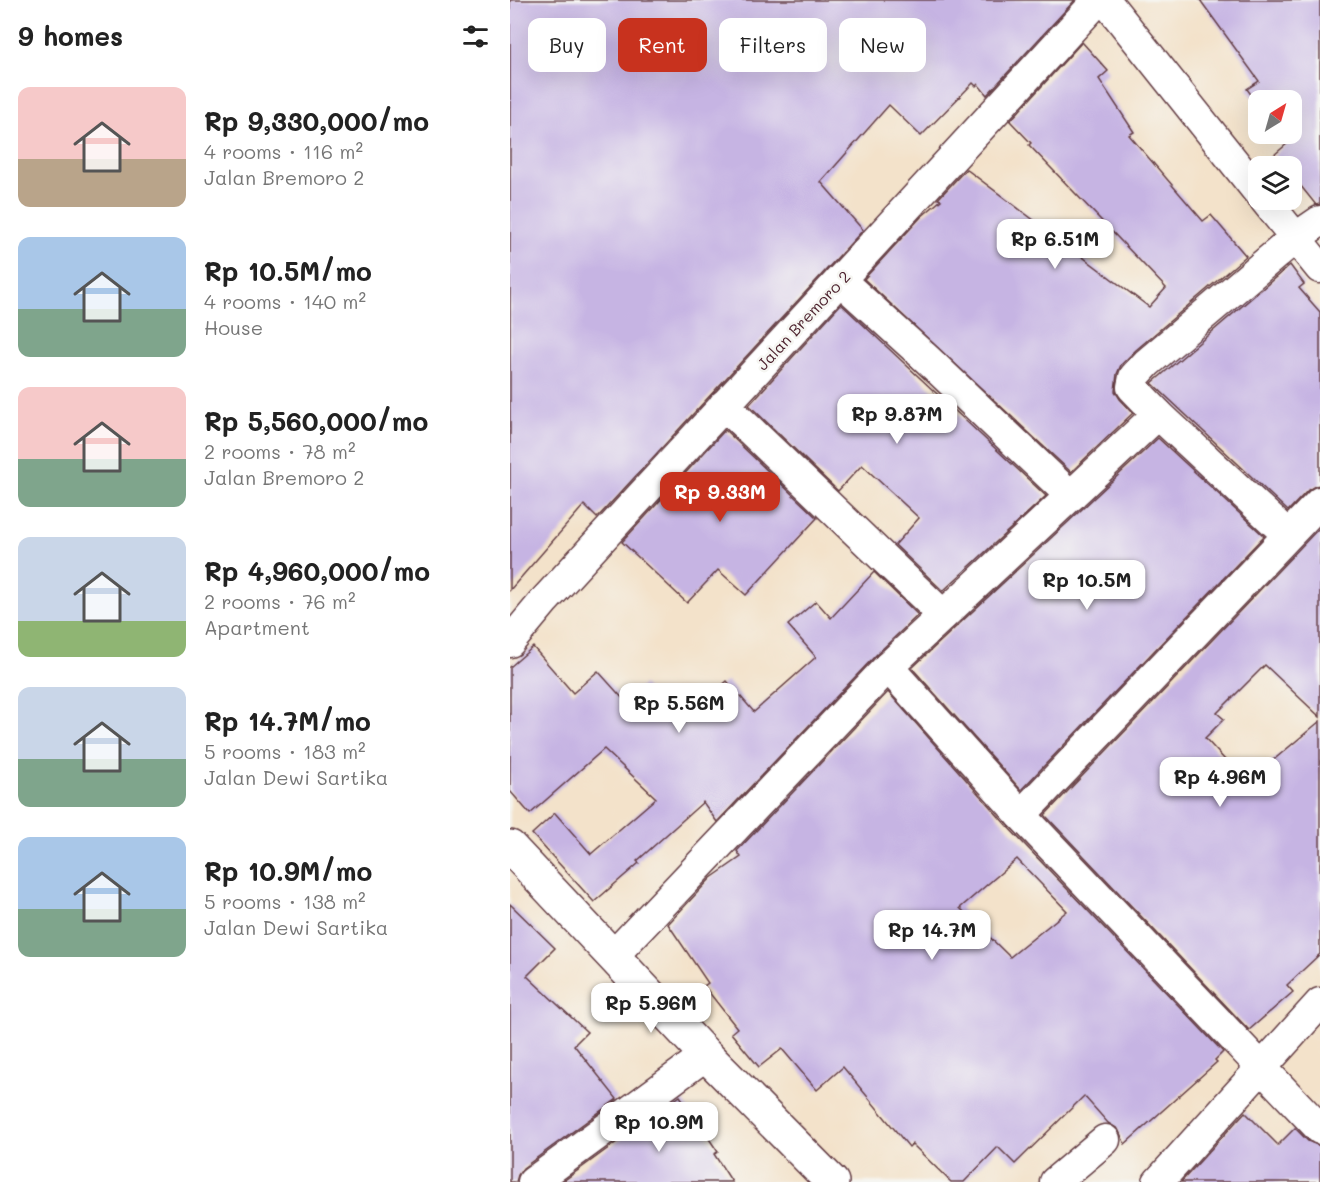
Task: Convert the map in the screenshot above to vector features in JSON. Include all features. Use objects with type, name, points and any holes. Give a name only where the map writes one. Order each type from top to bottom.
[{"type":"main road","points":[[510,847],[705,1055],[832,1182]]},
{"type":"street","name":"Jalan Bremoro 2","points":[[510,642],[545,600],[1098,0]]},
{"type":"street","points":[[1105,0],[1248,179]]},
{"type":"street","points":[[1273,210],[1320,268]]},
{"type":"street","points":[[1288,535],[1132,387],[1134,377],[1147,363],[1295,238],[1320,220]]},
{"type":"street","points":[[840,280],[1071,496]]},
{"type":"street","points":[[724,405],[943,615]]},
{"type":"street","points":[[613,956],[888,667],[1158,414]]},
{"type":"street","points":[[1022,814],[1320,502]]},
{"type":"street","points":[[888,667],[1022,814],[1320,1129]]},
{"type":"street","points":[[1158,1182],[1320,1003]]},
{"type":"street","points":[[533,1182],[705,1055]]},
{"type":"street","points":[[1055,1182],[1105,1140]]},
{"type":"building","points":[[510,0],[1075,0],[987,95],[978,84],[976,86],[973,83],[921,136],[889,105],[821,182],[863,230],[597,518],[584,505],[510,590]]},
{"type":"building","points":[[1200,0],[1320,0],[1320,204],[1316,205],[1302,188],[1302,156],[1274,155],[1287,144],[1302,144],[1302,90],[1248,90],[1247,89],[1259,81]]},
{"type":"building","points":[[1082,42],[1108,71],[1099,79],[1134,132],[1129,135],[1203,221],[1211,215],[1246,256],[1121,365],[1117,374],[1115,391],[1133,413],[1071,472],[864,279],[921,217],[941,200],[938,199],[966,169],[1149,307],[1166,288],[1029,145],[1031,143],[1010,121]]},
{"type":"building","points":[[1290,265],[1304,284],[1299,288],[1320,312],[1320,485],[1308,490],[1288,511],[1152,383]]},
{"type":"building","points":[[841,304],[1046,496],[943,591],[895,545],[919,518],[862,465],[838,491],[749,405]]},
{"type":"building","points":[[725,430],[817,518],[746,595],[718,570],[687,603],[622,542]]},
{"type":"building","points":[[1158,438],[1264,536],[1021,790],[912,668]]},
{"type":"building","points":[[1320,527],[1320,717],[1265,665],[1217,713],[1224,719],[1205,738],[1246,783],[1320,721],[1320,954],[1287,985],[1293,992],[1249,1030],[1045,815]]},
{"type":"building","points":[[874,572],[918,615],[876,655],[717,822],[703,802],[594,902],[532,834],[555,813],[591,854],[656,798],[604,749],[530,814],[510,791],[510,667],[533,647],[573,693],[598,671],[625,701],[643,685],[659,703],[665,698],[685,718],[727,681],[754,712],[816,657],[788,625],[816,601],[831,618]]},
{"type":"building","points":[[888,692],[1008,827],[1223,1052],[1215,1060],[1217,1062],[1125,1144],[1118,1129],[1108,1123],[1084,1096],[1015,1164],[998,1147],[964,1182],[951,1182],[912,1144],[909,1147],[843,1067],[817,1090],[782,1049],[759,1067],[731,1033],[737,1028],[704,986],[708,983],[668,924],[711,878],[741,857],[737,851]],"holes":[[[1017,859],[1067,911],[1010,957],[960,908]]]},
{"type":"building","points":[[510,904],[555,948],[527,976],[587,1032],[574,1045],[617,1099],[523,1168],[516,1182],[510,1182]]},
{"type":"building","points":[[680,1096],[718,1152],[714,1154],[732,1182],[562,1182]]},
{"type":"building","points":[[1245,1112],[1278,1145],[1295,1128],[1308,1141],[1320,1146],[1320,1182],[1181,1182]]}]
